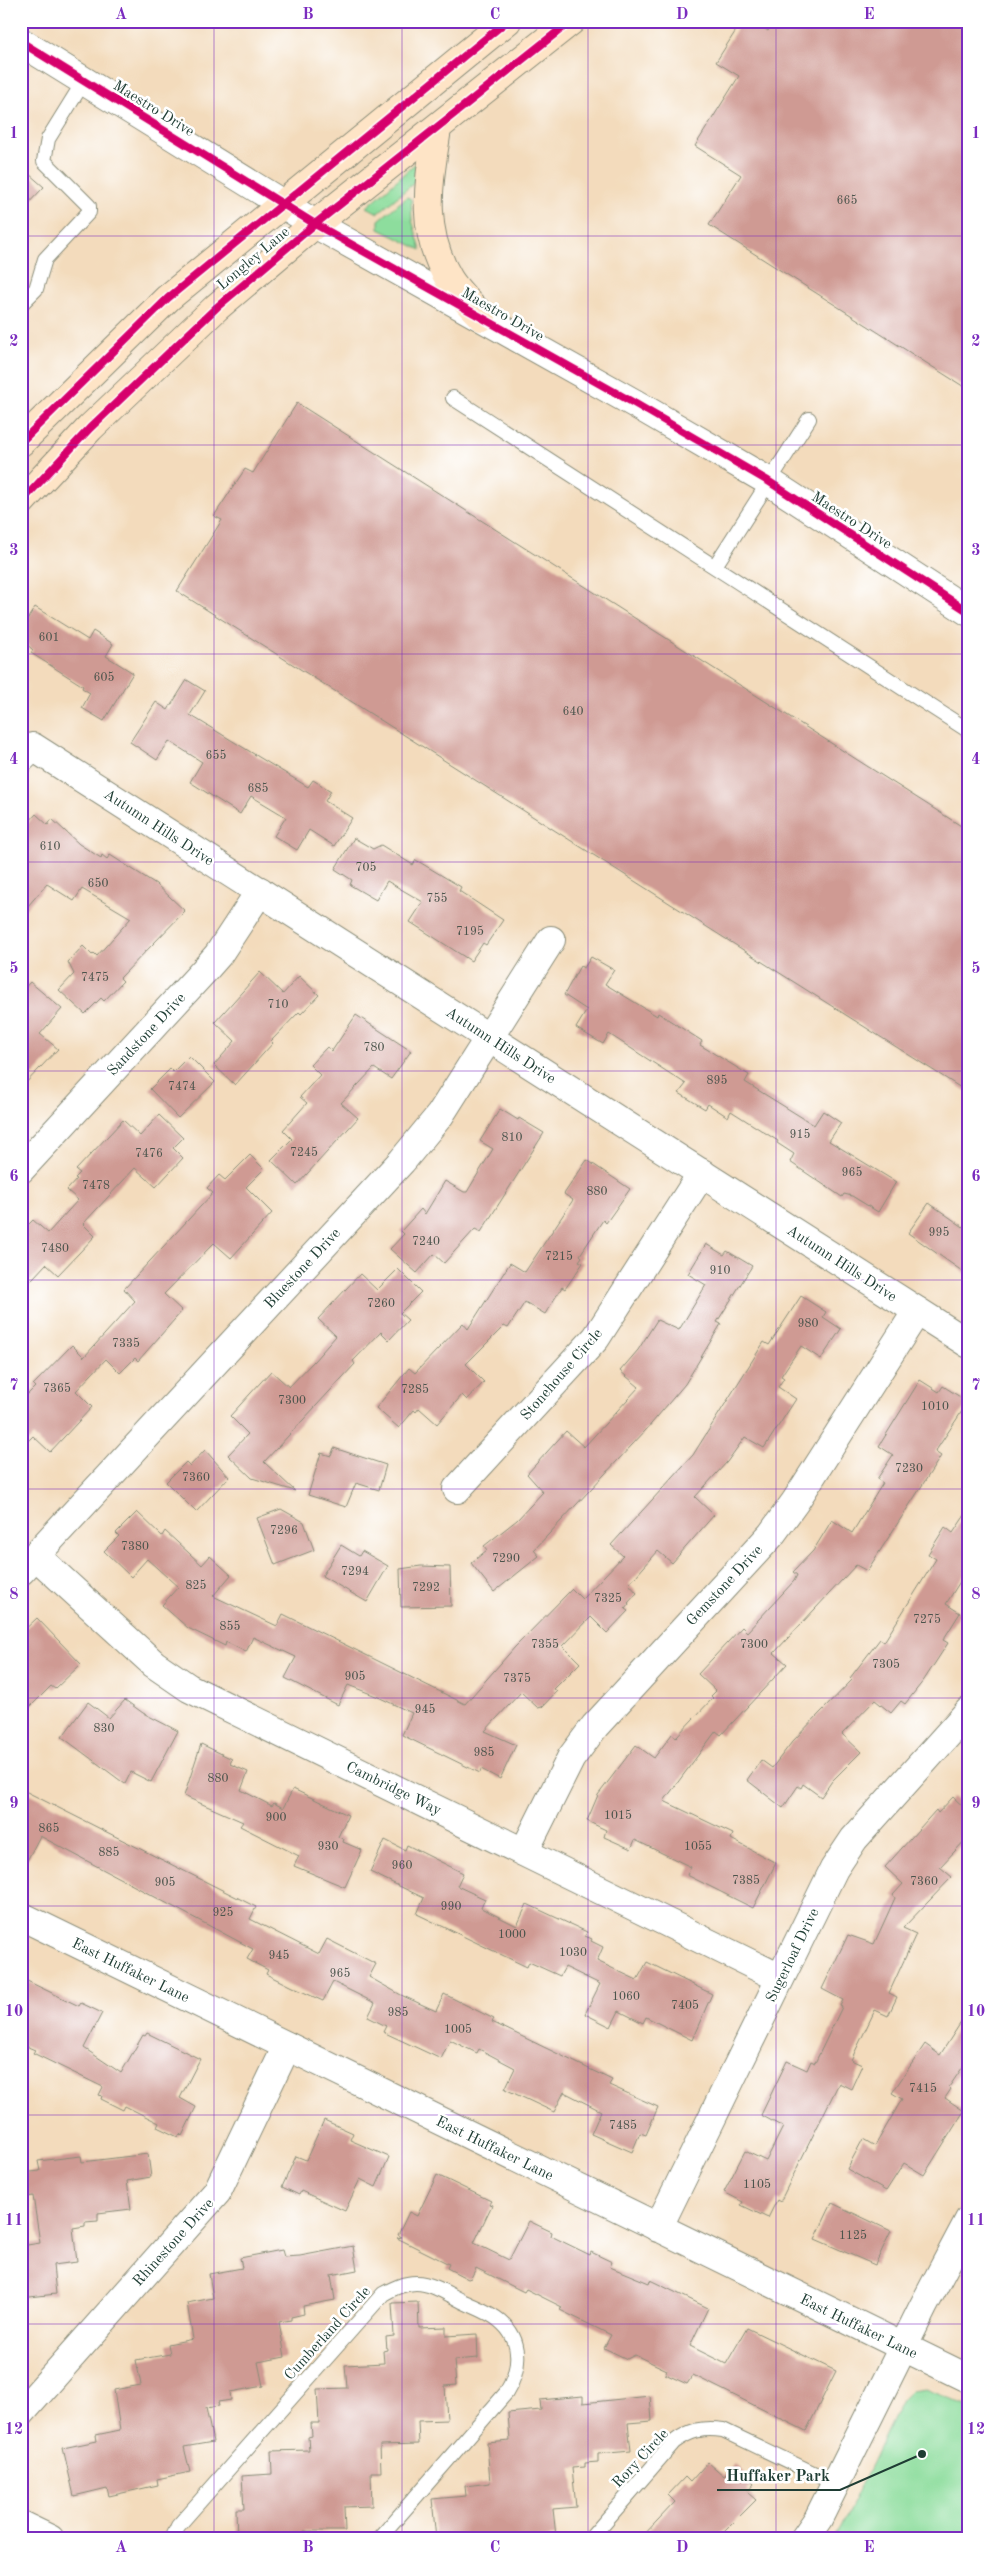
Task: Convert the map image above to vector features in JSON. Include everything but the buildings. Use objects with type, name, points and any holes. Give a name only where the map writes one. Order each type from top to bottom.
[{"type":"main road","name":"Longley Lane","points":[[21,442],[168,298],[507,21]]},
{"type":"main road","name":"Longley Lane","points":[[21,502],[90,428],[158,361],[217,307],[315,224],[571,21]]},
{"type":"main road","points":[[436,128],[427,200],[432,238],[449,279],[482,317]]},
{"type":"street","name":"Maestro Drive","points":[[23,47],[84,81],[315,224],[482,317],[768,481],[969,612]]},
{"type":"street","name":"Autumn Hills Drive","points":[[27,753],[260,892],[969,1344]]},
{"type":"street","name":"Sandstone Drive","points":[[21,1169],[218,955],[260,892]]},
{"type":"street","name":"Bluestone Drive","points":[[29,1564],[402,1161],[440,1115],[551,940]]},
{"type":"street","name":"Stonehouse Circle","points":[[457,1489],[596,1338],[702,1173]]},
{"type":"street","name":"Gemstone Drive","points":[[524,1852],[572,1758],[595,1726],[771,1535],[800,1494],[917,1311]]},
{"type":"street","name":"Cambridge Way","points":[[29,1564],[154,1664],[189,1688],[780,1978]]},
{"type":"street","name":"Sugerloaf Drive","points":[[658,2228],[834,1869],[854,1840],[969,1711]]},
{"type":"street","name":"East Huffaker Lane","points":[[21,1916],[969,2380]]},
{"type":"street","name":"Rhinestone Drive","points":[[21,2413],[217,2192],[288,2046]]},
{"type":"street","points":[[804,2539],[818,2519],[903,2347],[969,2220]]},
{"type":"street","points":[[21,2525],[50,2539]]},
{"type":"lane","points":[[21,304],[36,289],[45,259],[89,212],[89,206],[44,161],[48,139],[84,81]]},
{"type":"lane","points":[[453,398],[969,731]]},
{"type":"lane","points":[[715,566],[809,419]]},
{"type":"lane","name":"Cumberland Circle","points":[[172,2539],[178,2526],[383,2294],[400,2285],[417,2283],[434,2287],[499,2320],[510,2332],[517,2347],[518,2365],[514,2380],[506,2393],[380,2539]]},
{"type":"lane","name":"Rory Circle","points":[[590,2539],[674,2442],[688,2432],[705,2428],[723,2430],[836,2484]]},
{"type":"green space","points":[[418,161],[414,183],[378,213],[367,207]]},
{"type":"green space","points":[[407,197],[411,199],[412,220],[421,250],[379,229],[379,220]]},
{"type":"green space","points":[[926,2389],[969,2407],[969,2539],[833,2539],[841,2527],[902,2400],[911,2391]]},
{"type":"cycle path","points":[[21,442],[168,298],[507,21]]},
{"type":"cycle path","points":[[21,502],[90,428],[217,307],[315,224],[571,21]]},
{"type":"cycle path","points":[[21,42],[315,224],[634,403],[768,481],[969,612]]},
{"type":"place","name":"Huffaker Park","points":[[922,2454]]}]
